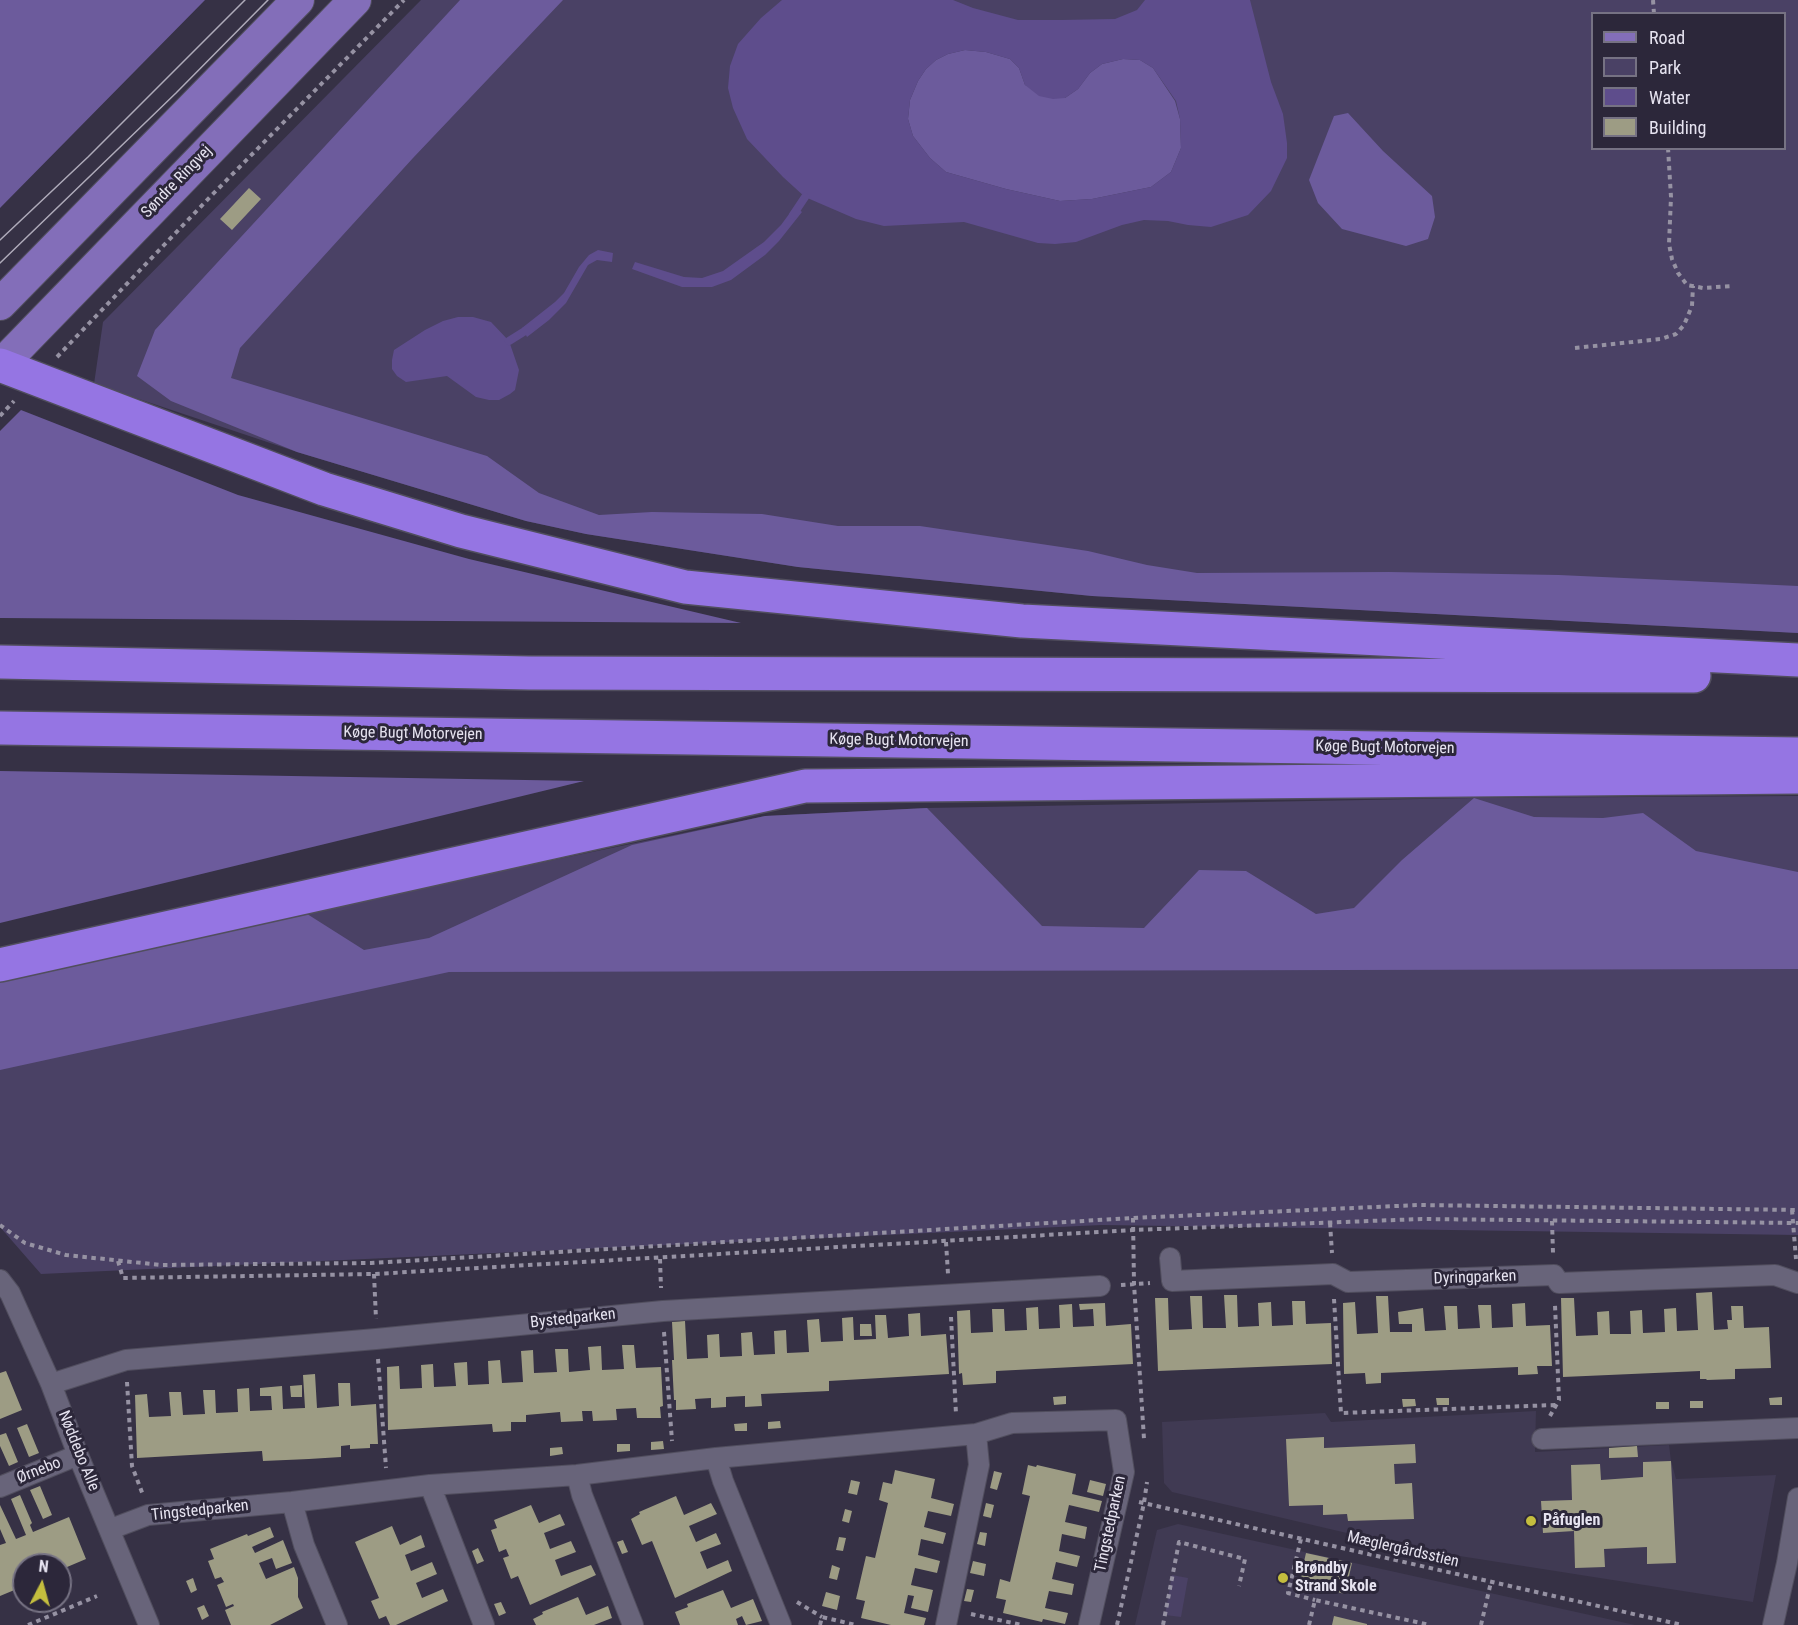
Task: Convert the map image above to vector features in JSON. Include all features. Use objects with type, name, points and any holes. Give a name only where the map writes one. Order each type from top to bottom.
[{"type":"highway","points":[[0,366],[324,489],[461,531],[685,587],[1022,621],[1798,660]]},
{"type":"highway","points":[[0,662],[529,673],[1798,676]]},
{"type":"highway","name":"Køge Bugt Motorvejen","points":[[0,728],[1798,754]]},
{"type":"highway","points":[[0,965],[805,786],[1798,777]]},
{"type":"main road","points":[[0,304],[298,0]]},
{"type":"main road","name":"Søndre Ringvej","points":[[0,366],[355,0]]},
{"type":"street","points":[[1170,1257],[1172,1281]]},
{"type":"street","name":"Dyringparken","points":[[1172,1281],[1333,1274],[1348,1282],[1554,1275],[1559,1283],[1776,1275],[1798,1283]]},
{"type":"street","name":"Nøddebo Alle","points":[[0,1280],[10,1293],[51,1384],[149,1625]]},
{"type":"street","points":[[1798,1283],[1798,1290]]},
{"type":"street","name":"Bystedparken","points":[[51,1384],[126,1360],[376,1339],[663,1311],[1101,1286]]},
{"type":"street","name":"Tingstedparken","points":[[111,1530],[148,1515],[292,1502],[430,1485],[577,1475],[716,1458],[967,1435],[1012,1423],[1116,1420],[1124,1472],[1089,1625]]},
{"type":"street","points":[[1542,1439],[1798,1428]]},
{"type":"street","points":[[948,1617],[979,1465],[967,1435]]},
{"type":"street","name":"Ørnebo","points":[[0,1486],[78,1455]]},
{"type":"street","points":[[716,1458],[723,1481],[781,1625]]},
{"type":"street","points":[[577,1475],[582,1495],[633,1625]]},
{"type":"street","points":[[430,1485],[484,1625]]},
{"type":"street","points":[[1773,1625],[1793,1564],[1798,1498]]},
{"type":"street","points":[[292,1502],[304,1545],[337,1625]]},
{"type":"path","points":[[0,416],[211,196],[404,0]]},
{"type":"path","points":[[1668,150],[1671,197],[1669,244],[1678,273],[1688,285],[1703,288],[1732,286]]},
{"type":"path","points":[[1575,348],[1661,339],[1676,334],[1684,325],[1692,306],[1693,286]]},
{"type":"path","points":[[0,1225],[25,1243],[66,1255],[161,1265],[371,1263],[1133,1218],[1419,1205],[1798,1210]]},
{"type":"path","points":[[1792,1210],[1796,1223],[1798,1283]]},
{"type":"path","points":[[117,1261],[123,1278],[374,1274],[1133,1230],[1422,1219],[1796,1223]]},
{"type":"path","points":[[1542,1439],[1543,1429],[1559,1400],[1552,1221]]},
{"type":"path","points":[[1330,1223],[1341,1413],[1556,1405]]},
{"type":"path","points":[[946,1242],[967,1435]]},
{"type":"path","points":[[660,1259],[672,1448],[675,1463]]},
{"type":"path","points":[[374,1274],[376,1339],[388,1490]]},
{"type":"path","points":[[1101,1286],[1172,1281]]},
{"type":"path","points":[[126,1360],[132,1466],[148,1515]]},
{"type":"path","name":"Mæglergårdsstien","points":[[1118,1498],[1682,1625]]},
{"type":"path","points":[[1301,1539],[1288,1593],[1430,1625]]},
{"type":"path","points":[[1163,1625],[1179,1542],[1245,1559],[1239,1586]]},
{"type":"path","points":[[1481,1625],[1491,1582]]},
{"type":"path","points":[[28,1625],[97,1596]]},
{"type":"path","points":[[1308,1625],[1315,1600]]},
{"type":"path","points":[[820,1625],[822,1617],[856,1625]]},
{"type":"path","points":[[948,1617],[1022,1625]]},
{"type":"shaded area","points":[[0,0],[205,0],[0,208]]},
{"type":"shaded area","points":[[460,0],[563,0],[413,158],[240,348],[231,378],[487,456],[539,493],[599,515],[652,512],[762,514],[838,526],[920,526],[1088,551],[1147,565],[1197,573],[1389,572],[1559,575],[1798,586],[1798,633],[1092,596],[798,567],[586,534],[526,521],[297,452],[171,401],[137,376],[155,330]]},
{"type":"shaded area","points":[[965,50],[986,52],[1010,59],[1019,68],[1025,85],[1065,98],[1078,89],[1090,73],[1102,64],[1123,59],[1140,60],[1153,68],[1175,101],[1180,119],[1181,148],[1171,172],[1151,187],[1092,199],[1060,201],[946,172],[930,158],[913,136],[908,119],[910,100],[926,69],[936,60],[948,54]]},
{"type":"shaded area","points":[[1348,113],[1383,151],[1432,196],[1435,217],[1428,239],[1406,246],[1342,229],[1318,203],[1309,180],[1334,116]]},
{"type":"shaded area","points":[[21,410],[238,495],[469,559],[741,623],[0,618],[0,431]]},
{"type":"shaded area","points":[[0,771],[584,781],[0,923]]},
{"type":"shaded area","points":[[1474,798],[1534,817],[1603,818],[1643,813],[1696,851],[1798,872],[1798,969],[449,972],[0,1070],[0,979],[304,912],[364,950],[429,938],[632,845],[765,816],[927,808],[1042,926],[1144,928],[1199,870],[1246,871],[1316,914],[1354,908],[1402,860]]},
{"type":"shaded area","name":"Påfuglen","points":[[1536,1411],[1535,1452],[1669,1445],[1676,1479],[1776,1475],[1753,1602],[1415,1549],[1172,1492],[1164,1483],[1162,1422],[1325,1413],[1331,1422]]},
{"type":"shaded area","name":"Brøndby Strand Skole","points":[[1178,1524],[1635,1625],[1135,1625],[1157,1530]]},
{"type":"green space","points":[[421,0],[1798,0],[1798,633],[1092,596],[798,567],[586,534],[526,521],[297,452],[94,384],[103,322]]},
{"type":"green space","points":[[1798,796],[1798,1235],[1102,1225],[41,1274],[0,1227],[0,979],[304,912],[765,816],[927,808],[1474,798]]},
{"type":"green space","points":[[1172,1575],[1188,1578],[1181,1617],[1165,1615]]},
{"type":"water","points":[[782,0],[953,0],[1018,20],[1061,20],[1115,19],[1137,10],[1145,0],[1250,0],[1271,82],[1283,114],[1287,158],[1271,191],[1248,215],[1211,227],[1144,220],[1122,225],[1076,242],[1055,244],[1038,243],[964,222],[884,226],[856,219],[805,197],[747,139],[733,108],[728,88],[730,66],[738,44],[761,18]],"holes":[[[965,50],[986,52],[1010,59],[1019,68],[1025,85],[1039,96],[1053,99],[1065,98],[1078,89],[1090,73],[1102,64],[1123,59],[1140,60],[1153,68],[1176,101],[1180,119],[1181,148],[1171,172],[1151,187],[1092,199],[1060,201],[946,172],[930,158],[913,136],[908,119],[910,100],[918,81],[936,60]]]},
{"type":"water","points":[[795,206],[802,212],[779,241],[765,255],[731,280],[712,287],[682,287],[632,269],[635,262],[684,277],[702,278],[723,271],[764,242]]},
{"type":"water","points":[[598,250],[613,253],[612,262],[597,260],[588,265],[566,303],[527,337],[522,328],[564,293],[579,267],[589,255]]},
{"type":"water","points":[[458,317],[473,317],[491,322],[509,341],[519,370],[515,390],[510,394],[499,400],[489,400],[476,397],[447,376],[406,382],[392,369],[394,350],[425,330]]},
{"type":"building","points":[[249,188],[261,199],[232,230],[220,219]]},
{"type":"building","points":[[1712,1292],[1714,1330],[1728,1329],[1727,1320],[1732,1320],[1731,1306],[1743,1306],[1744,1328],[1769,1327],[1771,1368],[1735,1369],[1735,1379],[1700,1379],[1700,1371],[1563,1377],[1561,1298],[1574,1298],[1576,1336],[1598,1335],[1597,1312],[1609,1311],[1610,1334],[1631,1334],[1630,1311],[1642,1310],[1643,1333],[1665,1332],[1664,1309],[1676,1308],[1677,1331],[1698,1330],[1696,1293]]},
{"type":"building","points":[[1224,1295],[1237,1295],[1238,1327],[1259,1326],[1258,1303],[1271,1302],[1272,1326],[1293,1325],[1292,1301],[1305,1301],[1306,1324],[1331,1323],[1332,1364],[1158,1371],[1155,1298],[1168,1298],[1169,1330],[1192,1329],[1190,1296],[1202,1296],[1203,1328],[1226,1328]]},
{"type":"building","points":[[1376,1296],[1388,1296],[1390,1332],[1412,1332],[1412,1324],[1399,1324],[1398,1312],[1423,1308],[1425,1331],[1446,1330],[1444,1306],[1457,1306],[1458,1329],[1480,1328],[1478,1305],[1491,1305],[1492,1328],[1513,1327],[1512,1304],[1525,1303],[1526,1326],[1550,1325],[1552,1366],[1537,1366],[1538,1374],[1518,1375],[1518,1367],[1381,1373],[1381,1383],[1366,1384],[1365,1373],[1344,1374],[1343,1303],[1355,1302],[1357,1334],[1378,1333]]},
{"type":"building","points":[[1105,1303],[1106,1326],[1131,1324],[1133,1364],[996,1371],[996,1383],[963,1385],[962,1373],[959,1374],[957,1311],[970,1310],[971,1333],[993,1332],[992,1309],[1004,1309],[1005,1331],[1027,1330],[1026,1308],[1038,1307],[1039,1329],[1060,1328],[1059,1305],[1072,1304],[1073,1327],[1094,1326],[1093,1309],[1080,1310],[1079,1304]]},
{"type":"building","points":[[920,1313],[921,1336],[946,1334],[949,1374],[829,1381],[829,1391],[761,1394],[762,1406],[745,1407],[745,1396],[726,1397],[726,1407],[711,1408],[711,1398],[695,1399],[696,1409],[676,1410],[672,1322],[685,1321],[687,1359],[708,1358],[707,1335],[719,1334],[720,1357],[742,1356],[741,1333],[752,1332],[754,1355],[775,1354],[774,1331],[786,1330],[787,1353],[809,1352],[807,1320],[819,1319],[821,1342],[843,1341],[842,1318],[853,1317],[854,1340],[876,1339],[875,1315],[886,1315],[888,1338],[909,1336],[908,1314]]},
{"type":"building","points":[[860,1324],[871,1324],[872,1336],[860,1336]]},
{"type":"building","points":[[622,1345],[634,1345],[636,1368],[661,1367],[663,1406],[660,1407],[661,1418],[637,1418],[636,1408],[616,1409],[617,1420],[593,1421],[592,1411],[582,1411],[583,1421],[561,1422],[560,1412],[526,1415],[526,1422],[511,1422],[511,1431],[493,1432],[492,1424],[388,1430],[387,1367],[399,1366],[400,1389],[422,1388],[421,1365],[433,1364],[434,1387],[456,1386],[454,1363],[467,1362],[468,1385],[489,1384],[488,1361],[500,1360],[502,1383],[523,1382],[521,1351],[533,1350],[534,1373],[557,1372],[555,1349],[568,1349],[569,1372],[590,1370],[588,1347],[601,1346],[602,1370],[624,1369]]},
{"type":"building","points":[[6,1371],[22,1410],[0,1419],[0,1373]]},
{"type":"building","points":[[315,1374],[317,1408],[339,1406],[338,1383],[350,1383],[351,1406],[376,1404],[378,1444],[370,1444],[370,1448],[350,1449],[350,1445],[341,1446],[341,1457],[309,1459],[263,1461],[262,1451],[137,1458],[135,1395],[147,1394],[149,1417],[171,1416],[169,1392],[181,1392],[183,1415],[205,1414],[203,1390],[215,1390],[216,1413],[238,1412],[237,1389],[249,1388],[250,1411],[272,1410],[271,1396],[260,1396],[260,1388],[282,1386],[283,1409],[305,1408],[303,1375]]},
{"type":"building","points":[[302,1385],[302,1397],[291,1397],[290,1386]]},
{"type":"building","points":[[1066,1396],[1066,1404],[1054,1405],[1053,1397]]},
{"type":"building","points":[[1782,1397],[1782,1405],[1770,1405],[1769,1398]]},
{"type":"building","points":[[1436,1398],[1449,1398],[1449,1405],[1437,1405]]},
{"type":"building","points":[[1402,1399],[1415,1399],[1416,1406],[1403,1407]]},
{"type":"building","points":[[1690,1401],[1703,1401],[1703,1408],[1690,1408]]},
{"type":"building","points":[[1656,1402],[1669,1402],[1669,1409],[1656,1409]]},
{"type":"building","points":[[780,1421],[781,1428],[768,1429],[768,1422]]},
{"type":"building","points":[[747,1423],[747,1431],[735,1431],[734,1424]]},
{"type":"building","points":[[27,1424],[39,1453],[29,1457],[17,1428]]},
{"type":"building","points":[[6,1433],[18,1462],[9,1466],[0,1446],[0,1435]]},
{"type":"building","points":[[1324,1437],[1324,1448],[1415,1444],[1416,1463],[1394,1464],[1395,1484],[1412,1483],[1414,1519],[1348,1521],[1347,1514],[1323,1515],[1323,1505],[1289,1506],[1286,1439]]},
{"type":"building","points":[[663,1441],[664,1449],[651,1450],[651,1442]]},
{"type":"building","points":[[617,1444],[630,1444],[630,1451],[617,1452]]},
{"type":"building","points":[[1637,1446],[1638,1457],[1609,1458],[1609,1448]]},
{"type":"building","points":[[562,1447],[563,1454],[550,1456],[550,1448]]},
{"type":"building","points":[[1671,1461],[1676,1563],[1647,1564],[1647,1547],[1604,1549],[1605,1567],[1575,1568],[1574,1531],[1543,1533],[1541,1501],[1572,1500],[1571,1465],[1600,1464],[1601,1480],[1643,1477],[1643,1462]]},
{"type":"building","points":[[1028,1465],[1076,1474],[1072,1494],[1102,1501],[1099,1512],[1069,1505],[1065,1522],[1087,1527],[1085,1539],[1062,1534],[1059,1551],[1080,1556],[1077,1567],[1056,1562],[1052,1579],[1074,1584],[1072,1595],[1049,1591],[1045,1608],[1068,1613],[1065,1624],[1043,1619],[1042,1622],[1003,1613],[1006,1600],[996,1598],[1000,1579],[1010,1582],[1030,1496],[1022,1494]]},
{"type":"building","points":[[895,1470],[935,1479],[931,1498],[954,1504],[951,1516],[928,1511],[924,1527],[946,1533],[943,1544],[921,1539],[918,1555],[940,1561],[937,1573],[915,1568],[911,1585],[933,1590],[928,1612],[911,1608],[914,1596],[908,1595],[904,1613],[926,1618],[924,1625],[891,1625],[861,1618],[865,1601],[856,1599],[866,1556],[875,1558],[888,1503],[879,1500],[883,1482],[892,1484]]},
{"type":"building","points":[[994,1471],[1002,1473],[997,1490],[990,1488]]},
{"type":"building","points":[[851,1480],[860,1482],[857,1495],[848,1493]]},
{"type":"building","points":[[1090,1480],[1106,1484],[1103,1496],[1087,1492]]},
{"type":"building","points":[[40,1486],[52,1515],[43,1519],[30,1490]]},
{"type":"building","points":[[20,1495],[32,1523],[30,1525],[33,1532],[69,1517],[86,1559],[72,1565],[72,1553],[12,1553],[12,1591],[0,1596],[0,1545],[6,1543],[0,1529],[0,1505],[16,1539],[26,1535],[11,1499]]},
{"type":"building","points":[[676,1496],[684,1515],[711,1503],[717,1514],[689,1526],[696,1542],[716,1533],[721,1544],[700,1552],[707,1569],[728,1560],[732,1571],[675,1598],[652,1541],[642,1545],[631,1519],[640,1514],[639,1512]]},
{"type":"building","points":[[986,1503],[994,1505],[991,1518],[983,1516]]},
{"type":"building","points":[[531,1505],[539,1523],[560,1514],[565,1525],[544,1533],[550,1549],[571,1541],[576,1552],[555,1560],[561,1576],[591,1565],[596,1575],[530,1605],[518,1576],[511,1579],[503,1558],[509,1556],[506,1549],[499,1552],[491,1530],[497,1528],[494,1520]]},
{"type":"building","points":[[845,1509],[852,1511],[849,1523],[842,1521]]},
{"type":"building","points":[[392,1526],[400,1545],[421,1535],[425,1547],[405,1555],[411,1571],[432,1562],[437,1574],[416,1583],[422,1598],[443,1589],[448,1601],[396,1625],[390,1625],[386,1616],[379,1619],[371,1601],[379,1598],[355,1542]]},
{"type":"building","points":[[270,1527],[274,1537],[252,1547],[255,1553],[283,1540],[292,1563],[276,1569],[272,1558],[259,1563],[266,1579],[294,1567],[298,1578],[298,1597],[303,1608],[270,1625],[231,1625],[225,1610],[234,1606],[233,1604],[226,1607],[217,1585],[224,1582],[221,1577],[215,1579],[208,1561],[214,1559],[210,1549]]},
{"type":"building","points":[[980,1532],[987,1533],[985,1546],[977,1544]]},
{"type":"building","points":[[839,1537],[846,1538],[843,1551],[836,1550]]},
{"type":"building","points":[[623,1540],[628,1552],[622,1554],[617,1542]]},
{"type":"building","points":[[478,1548],[484,1561],[477,1564],[472,1551]]},
{"type":"building","points":[[1306,1553],[1352,1563],[1345,1594],[1299,1583]]},
{"type":"building","points":[[973,1561],[986,1564],[984,1576],[970,1573]]},
{"type":"building","points":[[832,1565],[840,1568],[837,1580],[829,1578]]},
{"type":"building","points":[[193,1578],[197,1590],[191,1593],[186,1581]]},
{"type":"building","points":[[967,1589],[974,1590],[971,1602],[964,1601]]},
{"type":"building","points":[[723,1590],[731,1608],[753,1599],[762,1621],[746,1625],[742,1616],[736,1619],[738,1625],[680,1625],[675,1612],[688,1607],[687,1604]]},
{"type":"building","points":[[826,1592],[840,1596],[837,1610],[822,1606]]},
{"type":"building","points":[[578,1597],[586,1615],[608,1606],[612,1618],[594,1625],[536,1625],[533,1619],[543,1614],[542,1612]]},
{"type":"building","points":[[501,1602],[506,1613],[499,1616],[494,1604]]},
{"type":"building","points":[[204,1605],[209,1616],[202,1620],[197,1608]]},
{"type":"building","points":[[1334,1616],[1367,1624],[1367,1625],[1332,1625]]},
{"type":"waterway","points":[[793,215],[805,197]]},
{"type":"waterway","points":[[509,341],[533,326]]},
{"type":"tram line","points":[[0,240],[88,157],[245,0]]},
{"type":"tram line","points":[[0,263],[176,93],[268,0]]},
{"type":"place","name":"Påfuglen","points":[[1531,1521]]},
{"type":"place","name":"Brøndby Strand Skole","points":[[1283,1578]]}]
